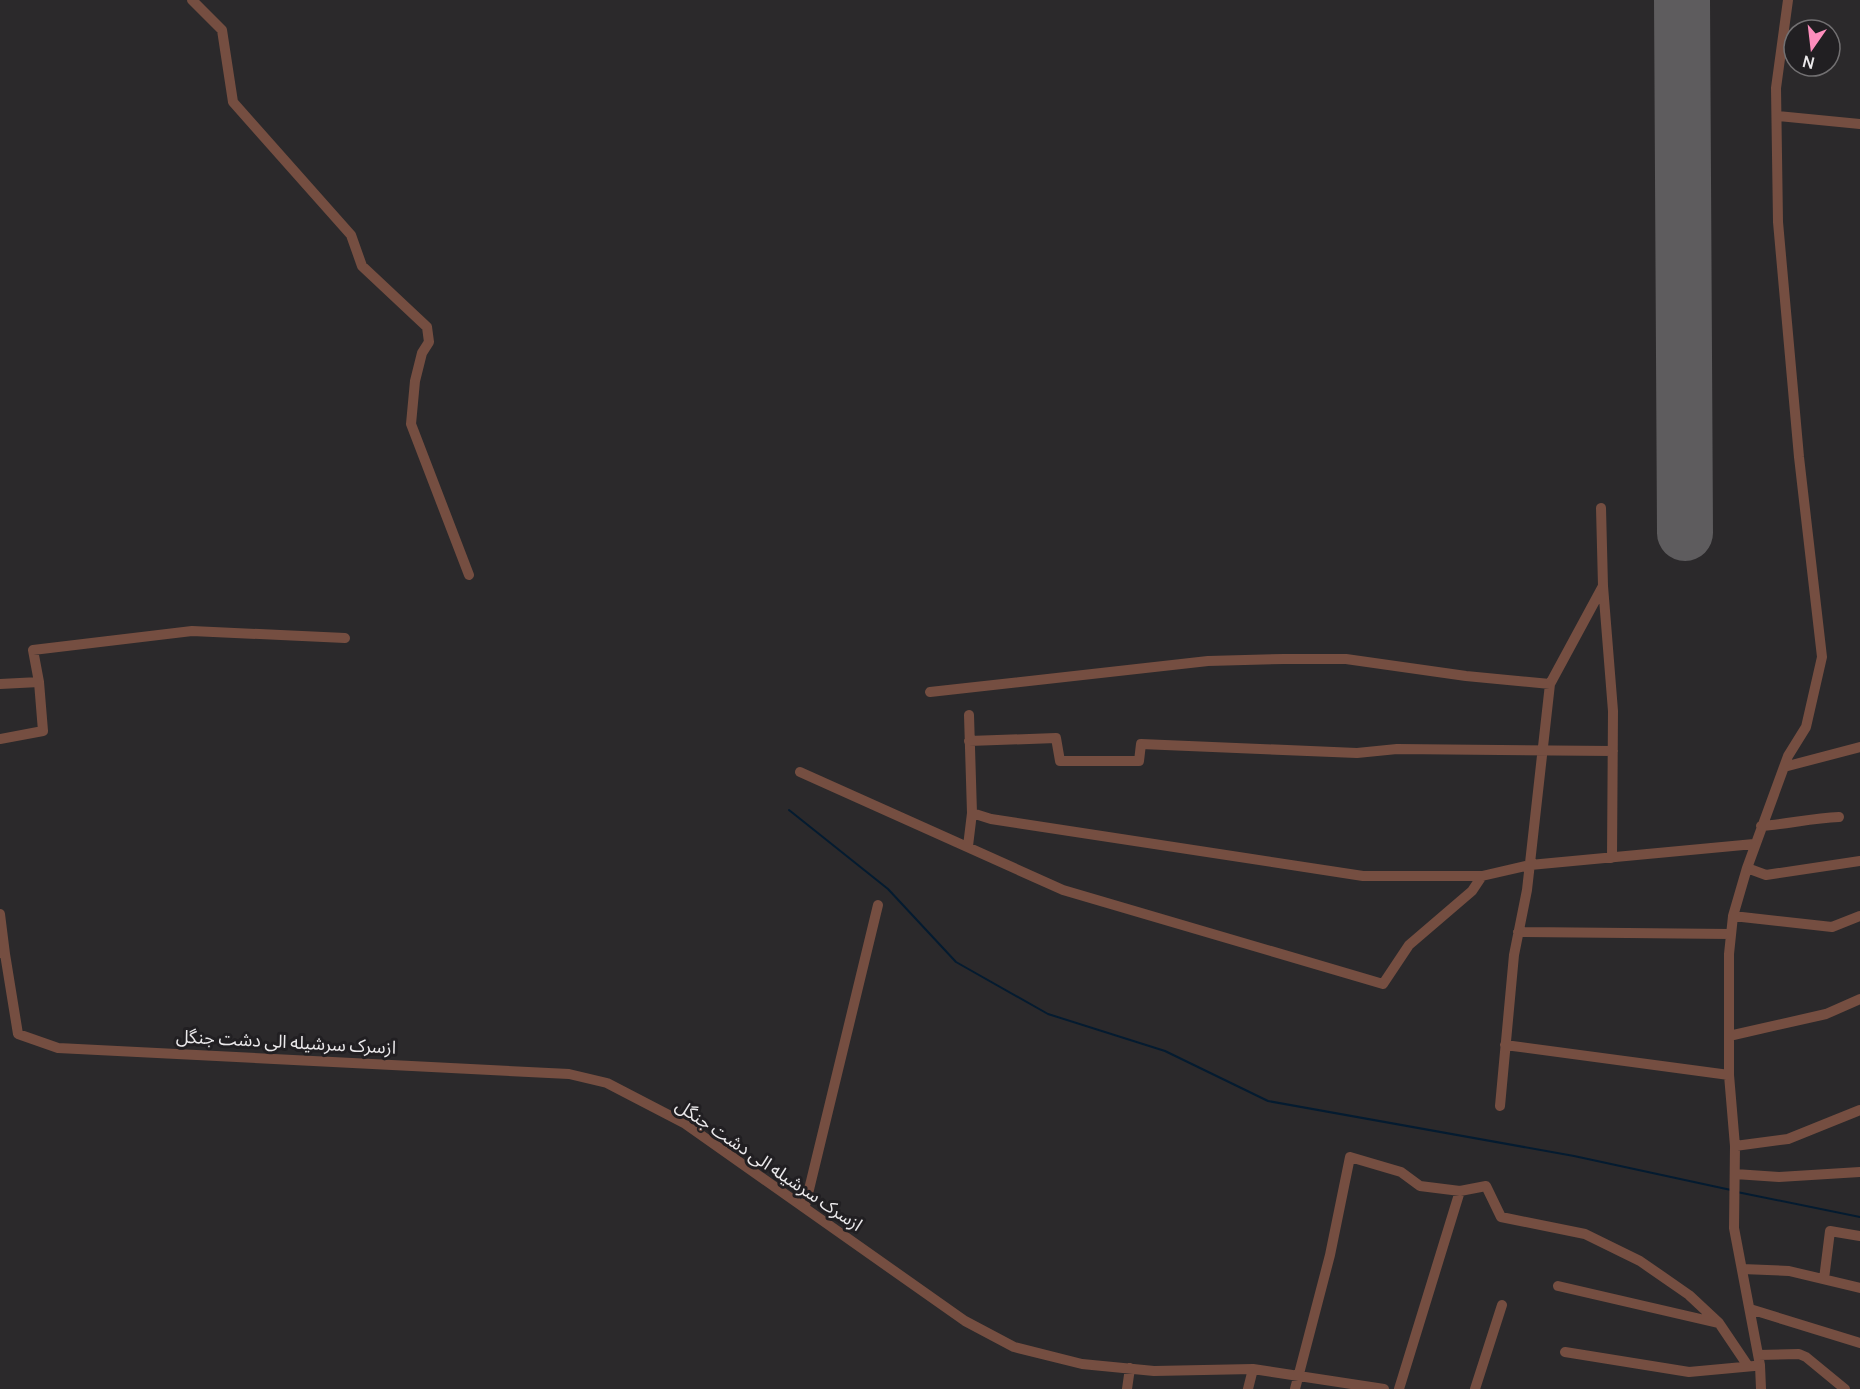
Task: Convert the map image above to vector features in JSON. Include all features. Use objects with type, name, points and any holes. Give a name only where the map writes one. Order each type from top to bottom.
[{"type":"street","points":[[192,0],[222,30],[233,102],[351,235],[362,266],[428,327],[429,342],[422,353],[415,381],[411,424],[469,575]]},
{"type":"street","points":[[1761,1389],[1759,1360],[1734,1228],[1735,1146],[1729,1036],[1731,934],[1733,916],[1754,844],[1784,767],[1806,727],[1822,657],[1799,457],[1778,222],[1776,88],[1788,0]]},
{"type":"street","points":[[1777,116],[1860,124]]},
{"type":"street","points":[[1601,508],[1603,586],[1613,711],[1612,858]]},
{"type":"street","points":[[1500,1106],[1518,932],[1530,865],[1550,684],[1603,586]]},
{"type":"street","points":[[0,739],[43,730],[39,682],[33,650],[192,631],[345,638]]},
{"type":"street","points":[[930,692],[1208,661],[1294,659],[1346,659],[1466,676],[1550,684]]},
{"type":"street","points":[[0,684],[39,682]]},
{"type":"street","points":[[968,846],[972,813],[969,715]]},
{"type":"street","points":[[969,741],[1056,738],[1060,761],[1139,761],[1141,744],[1357,753],[1397,749],[1613,751]]},
{"type":"street","points":[[1784,767],[1860,747]]},
{"type":"street","points":[[800,772],[1063,890],[1383,984],[1409,945],[1472,891],[1482,876]]},
{"type":"street","points":[[972,813],[991,819],[1364,876],[1482,876],[1530,865],[1754,844]]},
{"type":"street","points":[[1761,826],[1839,817]]},
{"type":"street","points":[[1747,868],[1766,875],[1860,861]]},
{"type":"street","points":[[805,1206],[878,905]]},
{"type":"street","points":[[0,914],[2,953]]},
{"type":"street","points":[[1733,916],[1832,927],[1860,916]]},
{"type":"street","points":[[1518,932],[1731,934]]},
{"type":"street","name":"ازسرک سرشیله الی دشت جنگل","points":[[2,953],[18,1034],[58,1048],[569,1074],[607,1083],[684,1123],[805,1206],[965,1321],[989,1336],[1014,1347],[1082,1364],[1154,1371],[1252,1369],[1384,1389]]},
{"type":"street","points":[[1729,1036],[1826,1014],[1860,999]]},
{"type":"street","points":[[1505,1045],[1730,1075]]},
{"type":"street","points":[[1735,1146],[1788,1139],[1860,1110]]},
{"type":"street","points":[[1295,1389],[1300,1376],[1350,1157],[1401,1172],[1420,1186],[1460,1191],[1485,1186],[1501,1217],[1585,1233],[1640,1261],[1689,1295],[1719,1323],[1748,1366]]},
{"type":"street","points":[[1735,1174],[1779,1177],[1860,1172]]},
{"type":"street","points":[[1399,1389],[1460,1191]]},
{"type":"street","points":[[1824,1279],[1830,1231],[1860,1236]]},
{"type":"street","points":[[1742,1269],[1789,1270],[1860,1288]]},
{"type":"street","points":[[1558,1286],[1719,1323]]},
{"type":"street","points":[[1474,1389],[1502,1305]]},
{"type":"street","points":[[1750,1309],[1860,1343]]},
{"type":"street","points":[[1565,1352],[1689,1372],[1748,1366],[1759,1360],[1799,1354],[1806,1357],[1845,1389]]},
{"type":"street","points":[[1127,1389],[1130,1368]]},
{"type":"street","points":[[1248,1389],[1252,1369]]},
{"type":"waterway","points":[[789,810],[888,889],[956,962],[1048,1014],[1165,1051],[1268,1101],[1574,1156],[1731,1190]]},
{"type":"waterway","points":[[1737,1192],[1860,1217]]},
{"type":"runway","points":[[1682,0],[1685,533]]}]
